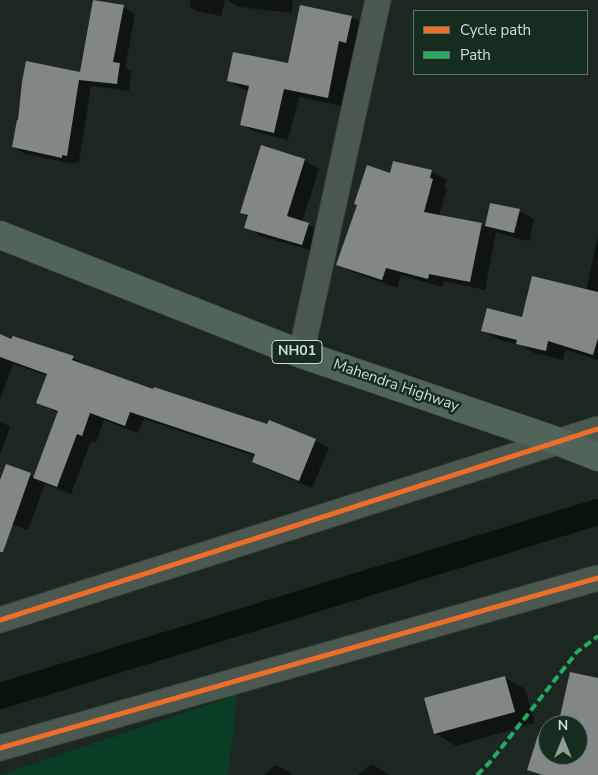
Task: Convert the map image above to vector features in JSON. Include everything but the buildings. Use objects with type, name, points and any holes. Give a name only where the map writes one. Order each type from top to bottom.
[{"type":"highway","name":"Mahendra Highway","points":[[0,235],[301,354],[557,441],[598,457]]},
{"type":"street","points":[[301,354],[378,0]]},
{"type":"street","points":[[0,620],[598,429]]},
{"type":"street","points":[[0,748],[598,578]]},
{"type":"green space","points":[[237,695],[228,775],[0,775]]},
{"type":"waterway","points":[[0,696],[598,512]]},
{"type":"marked path","points":[[477,775],[490,762],[577,652],[598,636]]},
{"type":"cycle path","points":[[0,620],[598,429]]},
{"type":"cycle path","points":[[0,748],[598,578]]}]
